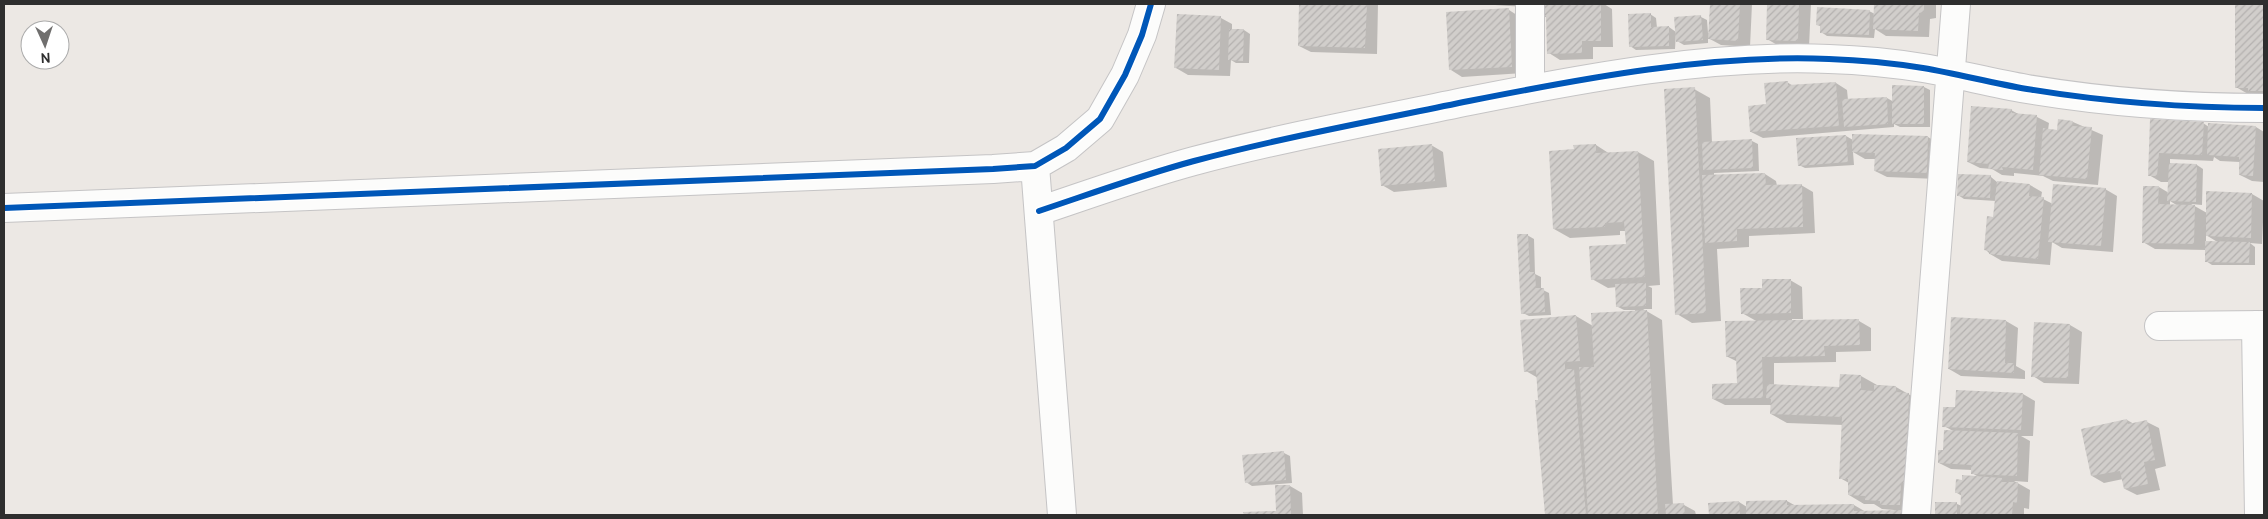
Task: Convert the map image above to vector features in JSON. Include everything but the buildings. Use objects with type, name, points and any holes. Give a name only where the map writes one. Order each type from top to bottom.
[{"type":"street","points":[[4,208],[1035,166],[1066,148],[1100,119],[1125,75],[1142,35],[1151,4]]},
{"type":"street","points":[[1530,4],[1530,89]]},
{"type":"street","points":[[1916,515],[1956,4]]},
{"type":"street","points":[[1039,211],[1189,162],[1254,146],[1530,89],[1637,72],[1779,58],[1880,62],[2027,89],[2140,103],[2264,108]]},
{"type":"street","points":[[1035,166],[1062,515]]},
{"type":"street","points":[[2159,326],[2260,325],[2259,515]]},
{"type":"cycle path","points":[[4,208],[1035,166],[1066,148],[1100,119],[1125,75],[1142,35],[1151,4]]},
{"type":"cycle path","points":[[1039,211],[1175,166],[1262,144],[1469,101],[1603,76],[1739,60],[1784,58],[1864,61],[1923,68],[2027,89],[2115,101],[2205,107],[2264,108]]}]
